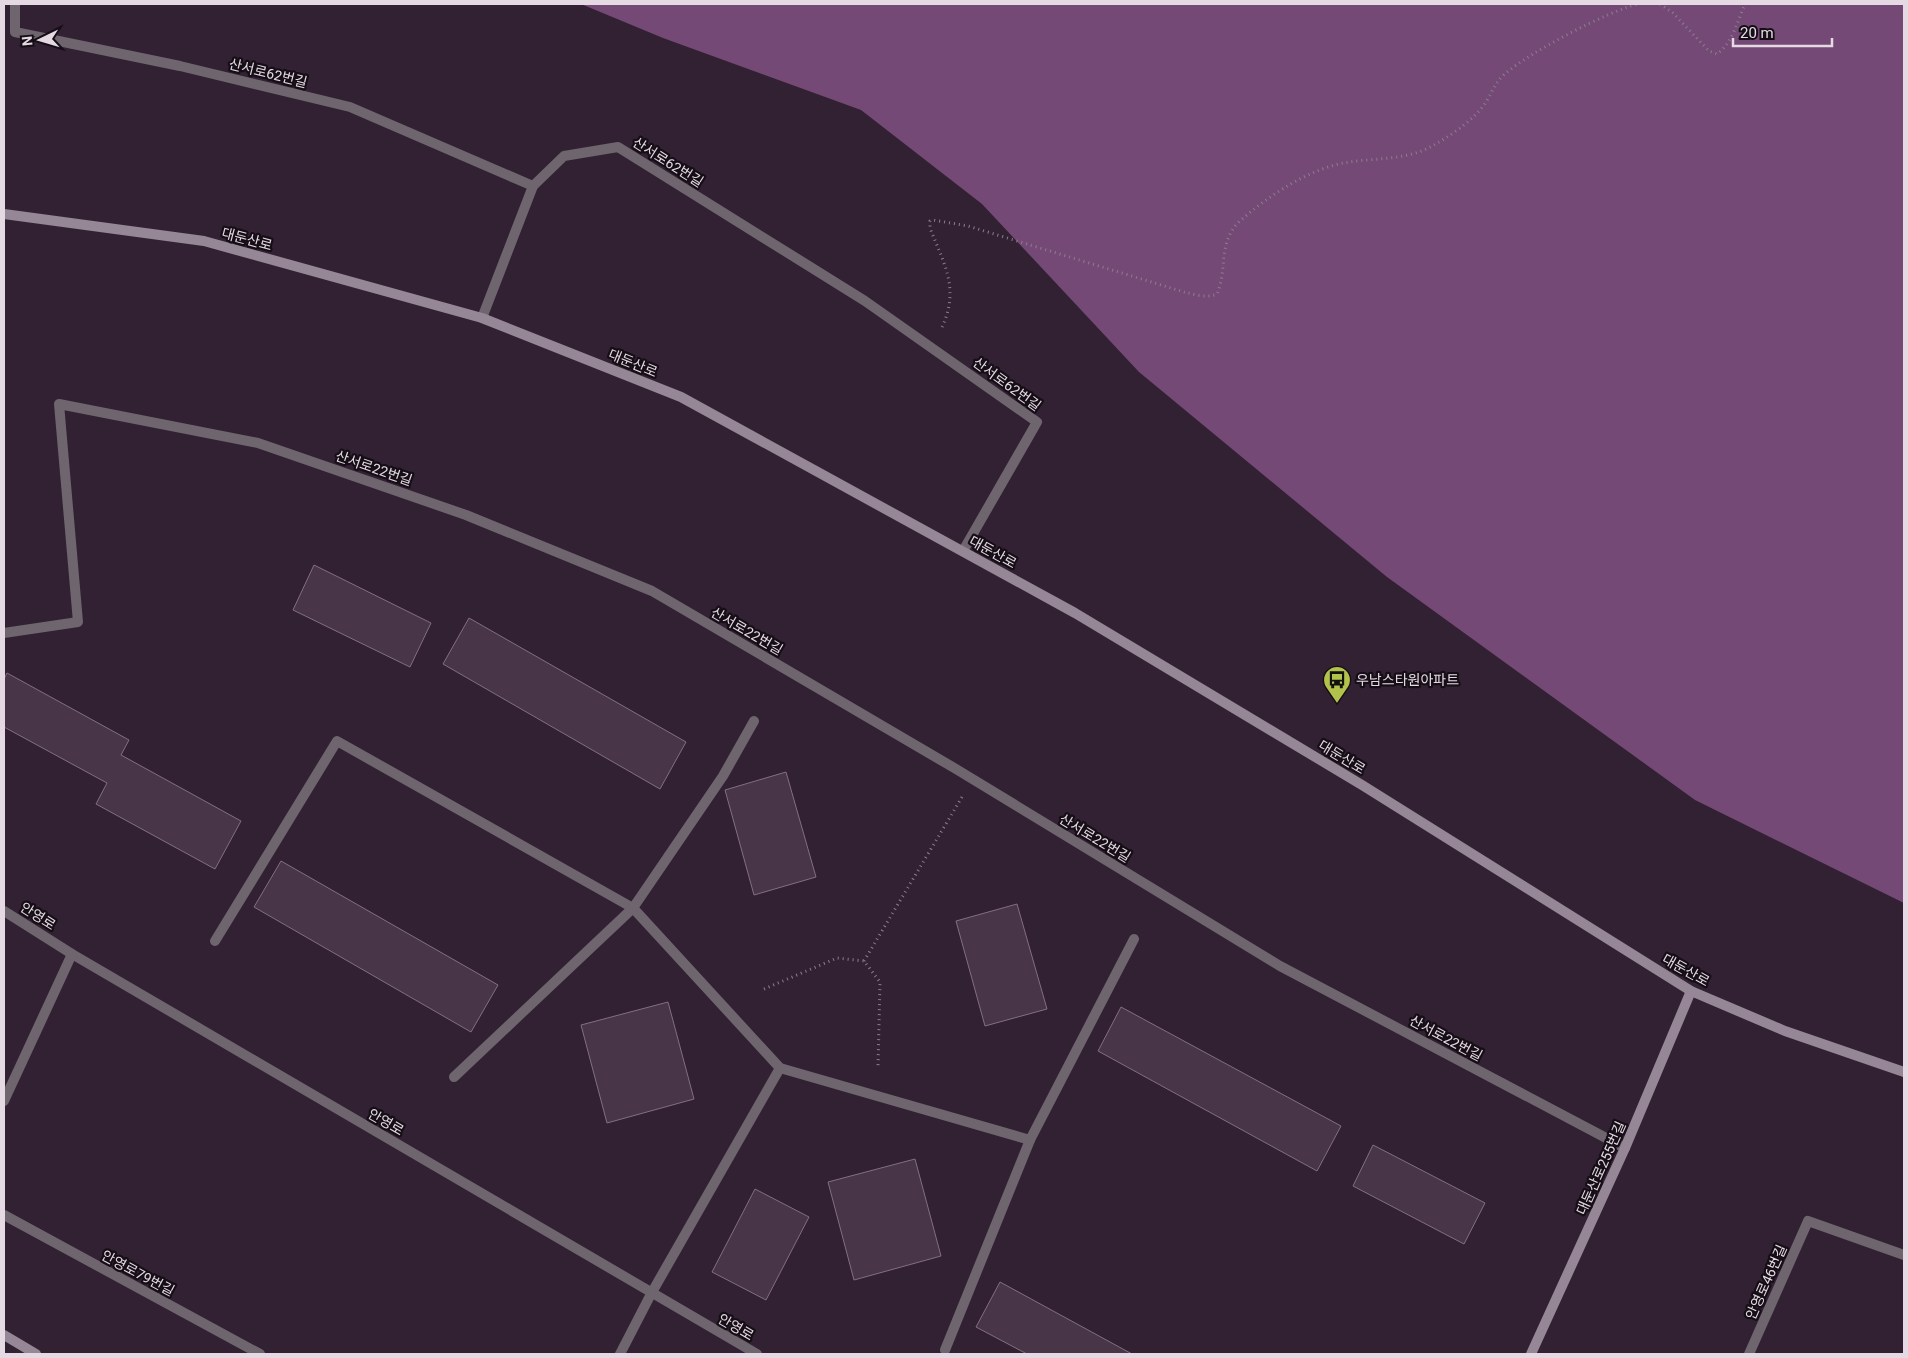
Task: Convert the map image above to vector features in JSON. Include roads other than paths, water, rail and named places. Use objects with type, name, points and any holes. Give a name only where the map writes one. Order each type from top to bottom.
[{"type":"main road","name":"대둔산로","points":[[4,214],[204,241],[482,318],[680,397],[1075,613],[1362,785],[1691,991],[1785,1031],[1904,1072]]},
{"type":"main road","name":"대둔산로255번길","points":[[1531,1354],[1626,1148],[1691,991]]},
{"type":"main road","points":[[4,1335],[36,1354]]},
{"type":"street","name":"산서로62번길","points":[[15,4],[15,32],[180,66],[350,107],[533,186],[564,156],[618,147],[865,301],[1037,422],[962,551]]},
{"type":"street","points":[[482,318],[533,186]]},
{"type":"street","name":"산서로22번길","points":[[4,633],[78,622],[59,404],[258,443],[466,515],[652,591],[956,769],[1280,966],[1626,1148]]},
{"type":"street","points":[[454,1077],[634,908],[723,776],[754,722]]},
{"type":"street","points":[[215,941],[337,741],[634,908],[780,1068],[1030,1140]]},
{"type":"street","name":"안영로","points":[[4,911],[72,954],[651,1294],[757,1354]]},
{"type":"street","points":[[945,1350],[1030,1140],[1134,939]]},
{"type":"street","points":[[4,1102],[72,954]]},
{"type":"street","points":[[620,1354],[651,1294],[780,1068]]},
{"type":"street","name":"안영로79번길","points":[[4,1216],[260,1354]]},
{"type":"street","name":"안영로46번길","points":[[1749,1354],[1808,1221],[1904,1254]]},
{"type":"place","name":"우남스타원아파트","points":[[1337,704]]}]
